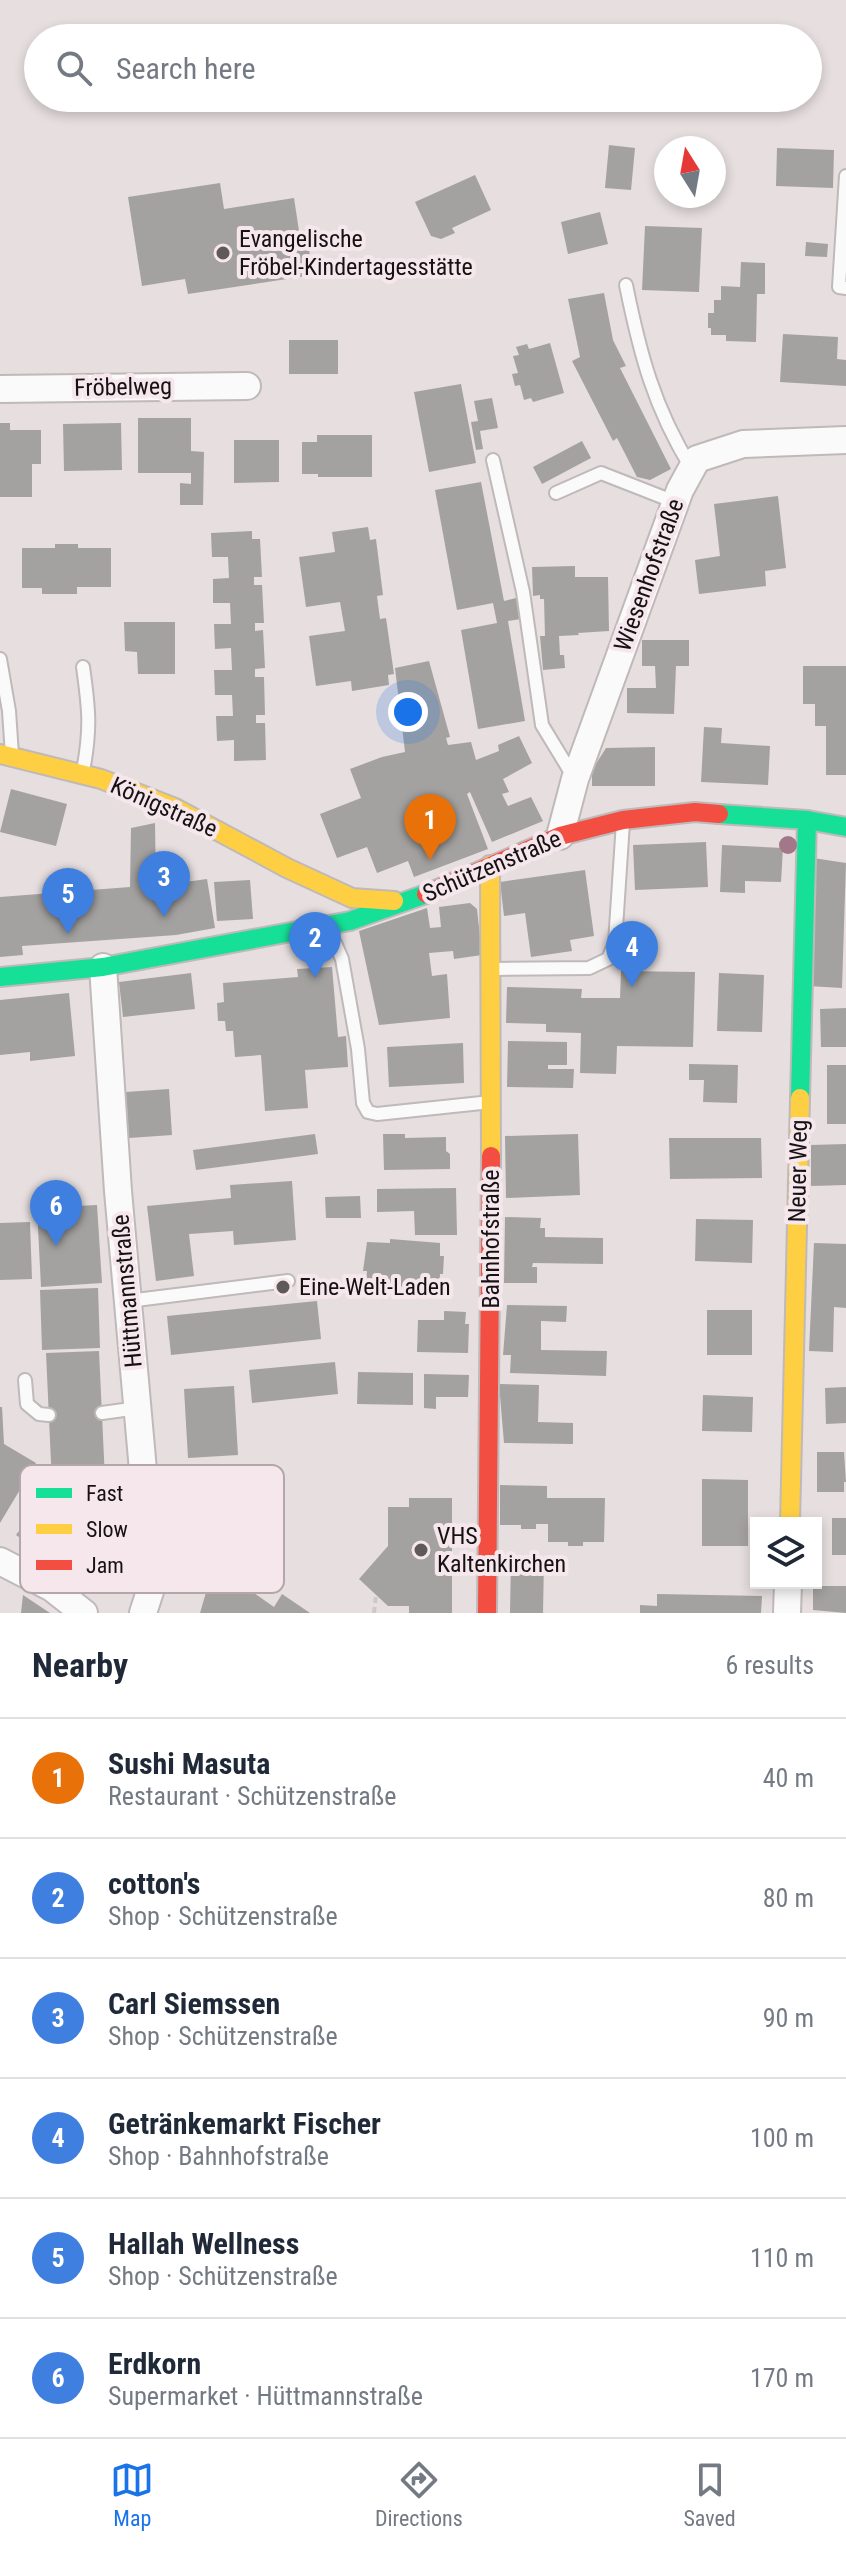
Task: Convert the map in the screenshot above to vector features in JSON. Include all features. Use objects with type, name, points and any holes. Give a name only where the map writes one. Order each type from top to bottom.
[{"type":"street","name":"Fröbelweg","points":[[0,389],[247,386]]},
{"type":"street","name":"Wiesenhofstraße","points":[[560,836],[575,779],[675,502],[697,459],[743,444],[846,440]]},
{"type":"street","name":"Königstraße","points":[[6,755],[101,779],[175,808],[287,868],[352,898],[408,902]]},
{"type":"street","name":"Schützenstraße","points":[[0,977],[103,967],[350,921],[408,902],[560,836],[623,820],[695,812],[807,820],[846,827]]},
{"type":"street","name":"Neuer Weg","points":[[790,1517],[807,820]]},
{"type":"street","name":"Bahnhofstraße","points":[[487,1613],[492,1101],[490,865]]},
{"type":"street","points":[[316,928],[323,917],[325,899],[320,883]]},
{"type":"street","name":"Hüttmannstraße","points":[[103,967],[143,1465]]},
{"type":"street","points":[[0,1561],[20,1571]]},
{"type":"street","points":[[787,1613],[788,1589]]},
{"type":"street","points":[[58,1593],[84,1613]]},
{"type":"street","name":"Hüttmannstraße","points":[[143,1613],[149,1593]]},
{"type":"lane","points":[[846,176],[839,287],[846,288]]},
{"type":"lane","points":[[626,285],[652,389],[663,419],[692,469]]},
{"type":"lane","points":[[493,460],[523,592],[542,725],[575,779]]},
{"type":"lane","points":[[556,493],[601,473],[675,502]]},
{"type":"lane","points":[[0,659],[9,711],[6,755]]},
{"type":"lane","points":[[82,774],[90,718],[83,667]]},
{"type":"lane","points":[[492,969],[589,968],[608,959],[615,943],[623,820]]},
{"type":"lane","points":[[316,928],[335,943],[342,959],[358,1049],[363,1103],[368,1112],[377,1114],[492,1101]]},
{"type":"lane","points":[[128,1301],[288,1281]]},
{"type":"lane","points":[[25,1380],[27,1404],[39,1414],[49,1415]]},
{"type":"lane","points":[[102,1413],[138,1408]]},
{"type":"path","points":[[374,1613],[376,1595]]},
{"type":"building","points":[[609,145],[635,148],[631,190],[605,188]]},
{"type":"building","points":[[777,148],[834,150],[833,188],[776,186]]},
{"type":"building","points":[[475,175],[491,210],[452,228],[455,233],[441,239],[431,236],[415,202]]},
{"type":"building","name":"Evangelische Fröbel-Kindertagesstätte","points":[[220,183],[224,209],[294,198],[299,231],[306,230],[313,275],[188,294],[185,279],[142,286],[128,197]]},
{"type":"building","points":[[600,212],[608,244],[568,254],[561,222]]},
{"type":"building","points":[[645,226],[702,228],[699,292],[642,290]]},
{"type":"building","points":[[806,242],[828,244],[827,257],[805,256]]},
{"type":"building","points":[[741,262],[765,263],[765,294],[757,294],[756,342],[726,341],[726,335],[711,335],[711,328],[708,328],[708,313],[714,313],[714,300],[721,300],[721,286],[740,287]]},
{"type":"building","points":[[604,293],[613,340],[626,366],[620,368],[671,469],[650,480],[637,477],[617,438],[613,441],[572,361],[580,357],[568,299]]},
{"type":"building","points":[[783,334],[838,337],[837,359],[846,360],[846,386],[780,382]]},
{"type":"building","points":[[289,340],[338,340],[338,374],[289,374]]},
{"type":"building","points":[[550,343],[564,393],[533,402],[531,398],[524,400],[520,385],[515,386],[512,374],[518,373],[513,356],[519,355],[516,347],[527,344],[529,349]]},
{"type":"building","points":[[461,384],[476,463],[429,472],[414,392]]},
{"type":"building","points":[[492,398],[498,428],[480,431],[483,449],[476,450],[471,422],[478,421],[474,401]]},
{"type":"building","points":[[138,418],[191,418],[191,451],[204,452],[203,505],[180,505],[180,483],[191,484],[191,473],[138,473]]},
{"type":"building","points":[[0,423],[10,423],[10,430],[41,430],[41,464],[32,464],[32,497],[0,497]]},
{"type":"building","points":[[121,423],[122,470],[64,471],[63,424]]},
{"type":"building","points":[[317,435],[372,435],[372,477],[302,474],[302,442],[317,442]]},
{"type":"building","points":[[234,440],[279,440],[279,482],[234,483]]},
{"type":"building","points":[[582,441],[591,458],[542,484],[533,467]]},
{"type":"building","points":[[481,482],[504,601],[516,598],[521,619],[508,621],[525,721],[478,729],[461,630],[497,623],[493,603],[457,610],[435,490]]},
{"type":"building","points":[[778,496],[786,568],[765,571],[766,586],[699,594],[695,560],[720,556],[714,504]]},
{"type":"building","points":[[368,527],[370,540],[376,539],[383,595],[377,596],[380,619],[386,618],[394,674],[388,675],[389,685],[352,691],[351,681],[316,686],[309,636],[345,631],[340,602],[306,607],[299,557],[335,552],[332,532]]},
{"type":"building","points":[[252,531],[252,539],[260,539],[262,577],[254,577],[254,585],[262,585],[264,623],[255,623],[255,631],[263,630],[265,668],[255,669],[255,677],[264,677],[265,715],[256,715],[256,723],[265,723],[266,760],[234,761],[234,740],[217,741],[216,716],[233,716],[232,695],[215,695],[214,670],[232,670],[231,648],[215,649],[214,624],[231,624],[230,603],[213,603],[213,579],[229,578],[228,557],[212,557],[211,533]]},
{"type":"building","points":[[55,544],[111,548],[111,587],[77,587],[77,594],[42,594],[42,588],[22,588],[22,548],[55,548]]},
{"type":"building","points":[[575,566],[575,577],[608,577],[609,631],[559,636],[560,655],[564,655],[565,668],[543,670],[540,636],[545,636],[544,599],[540,599],[540,595],[533,596],[532,567]]},
{"type":"building","points":[[124,622],[175,622],[175,674],[138,674],[137,652],[125,651]]},
{"type":"building","points":[[642,640],[689,640],[689,666],[676,666],[674,714],[627,713],[627,688],[656,688],[655,666],[642,666]]},
{"type":"building","points":[[429,661],[450,737],[446,738],[448,745],[471,742],[476,760],[499,751],[498,745],[519,736],[532,763],[503,779],[509,792],[502,794],[508,806],[531,797],[543,821],[492,842],[470,792],[467,794],[488,849],[414,877],[408,861],[377,873],[367,847],[337,858],[320,814],[361,798],[350,769],[405,752],[395,668]]},
{"type":"building","points":[[803,666],[846,666],[846,775],[826,775],[826,726],[815,726],[815,704],[803,704]]},
{"type":"building","points":[[704,727],[722,728],[721,743],[770,746],[768,785],[701,782]]},
{"type":"building","points":[[655,747],[655,786],[592,786],[592,770],[606,748]]},
{"type":"building","points":[[11,789],[67,804],[56,846],[0,832]]},
{"type":"building","points":[[155,823],[156,886],[207,879],[215,928],[176,935],[22,946],[23,955],[0,957],[0,897],[130,887],[131,828]]},
{"type":"building","points":[[706,842],[708,887],[635,890],[633,845]]},
{"type":"building","points":[[722,845],[783,848],[781,882],[745,881],[745,893],[720,892]]},
{"type":"building","points":[[813,858],[846,863],[842,988],[808,986]]},
{"type":"building","points":[[585,870],[594,936],[570,940],[572,951],[531,957],[525,913],[504,916],[500,882]]},
{"type":"building","points":[[250,880],[253,919],[217,921],[214,882]]},
{"type":"building","points":[[470,903],[477,909],[482,955],[454,959],[453,951],[429,953],[432,976],[447,974],[450,1018],[379,1025],[359,931],[427,908],[430,928],[441,927],[439,907]]},
{"type":"building","points":[[332,967],[338,1037],[346,1036],[348,1067],[305,1070],[308,1108],[265,1111],[261,1055],[235,1057],[233,1031],[226,1031],[225,1021],[218,1021],[217,1003],[224,1002],[223,983],[298,977],[297,969]]},
{"type":"building","points":[[621,971],[695,972],[693,1047],[617,1046],[616,1074],[580,1073],[581,1033],[546,1032],[546,1024],[506,1023],[507,987],[582,989],[581,998],[620,998]]},
{"type":"building","points":[[191,973],[195,1009],[123,1017],[119,982]]},
{"type":"building","points":[[719,973],[764,975],[762,1032],[717,1031]]},
{"type":"building","points":[[69,993],[75,1056],[30,1061],[30,1052],[0,1055],[0,1000]]},
{"type":"building","points":[[846,1008],[846,1047],[821,1047],[820,1009]]},
{"type":"building","points":[[508,1041],[567,1042],[567,1065],[548,1065],[548,1069],[574,1069],[573,1088],[507,1087]]},
{"type":"building","points":[[463,1043],[464,1083],[389,1087],[387,1047]]},
{"type":"building","points":[[689,1064],[738,1065],[737,1103],[703,1102],[704,1080],[689,1080]]},
{"type":"building","points":[[827,1065],[846,1065],[846,1124],[827,1124]]},
{"type":"building","points":[[169,1089],[172,1135],[129,1138],[126,1092]]},
{"type":"building","points":[[315,1134],[318,1154],[196,1170],[193,1150]]},
{"type":"building","points":[[383,1134],[405,1134],[405,1138],[446,1137],[450,1169],[384,1170]]},
{"type":"building","points":[[578,1134],[580,1195],[506,1198],[505,1136]]},
{"type":"building","points":[[669,1138],[761,1138],[762,1178],[670,1179]]},
{"type":"building","points":[[846,1144],[846,1185],[811,1186],[811,1145]]},
{"type":"building","points":[[292,1181],[296,1240],[234,1245],[233,1231],[189,1234],[194,1276],[156,1281],[147,1206],[231,1198],[230,1185]]},
{"type":"building","points":[[456,1188],[457,1235],[415,1235],[414,1211],[377,1212],[377,1189]]},
{"type":"building","points":[[360,1196],[361,1218],[326,1218],[325,1197]]},
{"type":"building","points":[[97,1205],[102,1283],[41,1287],[37,1208]]},
{"type":"building","points":[[505,1217],[541,1218],[540,1228],[545,1228],[545,1237],[603,1238],[603,1264],[533,1263],[532,1267],[537,1267],[537,1283],[504,1283]]},
{"type":"building","points":[[696,1219],[753,1220],[752,1263],[695,1261]]},
{"type":"building","points":[[30,1222],[32,1279],[0,1280],[0,1223]]},
{"type":"building","points":[[390,1239],[440,1243],[440,1256],[444,1256],[439,1287],[366,1286],[367,1271],[363,1271],[367,1242],[390,1243]]},
{"type":"building","points":[[814,1243],[846,1244],[846,1308],[834,1307],[833,1352],[809,1351]]},
{"type":"building","points":[[98,1288],[100,1348],[42,1350],[40,1290]]},
{"type":"building","points":[[317,1301],[321,1339],[171,1355],[167,1316]]},
{"type":"building","points":[[507,1305],[567,1306],[566,1322],[541,1321],[541,1350],[607,1351],[606,1376],[510,1373],[511,1355],[503,1355]]},
{"type":"building","points":[[707,1310],[752,1310],[752,1355],[707,1355]]},
{"type":"building","points":[[444,1311],[466,1312],[465,1324],[469,1324],[468,1353],[417,1352],[418,1320],[444,1320]]},
{"type":"building","points":[[99,1351],[104,1465],[51,1465],[46,1353]]},
{"type":"building","points":[[335,1362],[338,1394],[252,1403],[249,1370]]},
{"type":"building","points":[[358,1372],[413,1373],[413,1405],[357,1404]]},
{"type":"building","points":[[424,1374],[469,1375],[468,1397],[436,1397],[436,1409],[424,1408]]},
{"type":"building","points":[[499,1384],[539,1385],[538,1422],[573,1423],[573,1444],[504,1443]]},
{"type":"building","points":[[234,1386],[238,1455],[188,1458],[184,1389]]},
{"type":"building","points":[[846,1387],[846,1423],[826,1424],[825,1388]]},
{"type":"building","points":[[703,1395],[753,1397],[752,1432],[702,1431]]},
{"type":"building","points":[[2,1407],[4,1444],[36,1463],[20,1465],[20,1490],[0,1523]]},
{"type":"building","points":[[817,1452],[844,1452],[844,1492],[817,1492]]},
{"type":"building","points":[[702,1479],[748,1480],[748,1546],[702,1546]]},
{"type":"building","points":[[500,1485],[547,1486],[547,1498],[605,1498],[604,1542],[568,1546],[568,1542],[548,1542],[548,1524],[536,1524],[536,1529],[500,1525]]},
{"type":"building","points":[[409,1498],[452,1498],[452,1613],[409,1613],[409,1606],[388,1606],[359,1579],[388,1546],[388,1507],[409,1507]]},
{"type":"building","points":[[832,1518],[846,1518],[846,1555],[832,1555]]},
{"type":"building","points":[[511,1559],[544,1560],[543,1613],[510,1613]]},
{"type":"building","points":[[846,1586],[846,1613],[813,1610],[813,1589]]},
{"type":"building","points":[[206,1593],[254,1593],[274,1607],[282,1594],[310,1613],[200,1613]]},
{"type":"building","points":[[657,1594],[762,1596],[761,1613],[640,1613],[640,1605],[657,1606]]},
{"type":"building","points":[[23,1595],[50,1613],[21,1613]]},
{"type":"traffic: fast","points":[[719,814],[807,820],[846,827]]},
{"type":"traffic: fast","points":[[800,1098],[807,820]]},
{"type":"traffic: fast","points":[[0,977],[103,967],[350,921],[426,894]]},
{"type":"traffic: slow","points":[[0,754],[101,779],[175,808],[287,868],[352,898],[394,901]]},
{"type":"traffic: slow","points":[[490,865],[491,1156]]},
{"type":"traffic: slow","points":[[790,1517],[800,1098]]},
{"type":"traffic: jam","points":[[426,894],[560,836],[623,820],[695,812],[719,814]]},
{"type":"traffic: jam","points":[[487,1613],[491,1156]]},
{"type":"place","name":"Evangelische Fröbel-Kindertagesstätte","points":[[223,253]]},
{"type":"place","name":"Sushi Masuta","points":[[430,860]]},
{"type":"place","name":"Carl Siemssen","points":[[164,917]]},
{"type":"place","name":"Hallah Wellness","points":[[68,934]]},
{"type":"place","name":"cotton's","points":[[315,978]]},
{"type":"place","name":"Getränkemarkt Fischer","points":[[632,987]]},
{"type":"place","name":"Erdkorn","points":[[56,1246]]},
{"type":"place","name":"Eine-Welt-Laden","points":[[283,1287]]},
{"type":"place","name":"VHS Kaltenkirchen","points":[[421,1550]]}]
